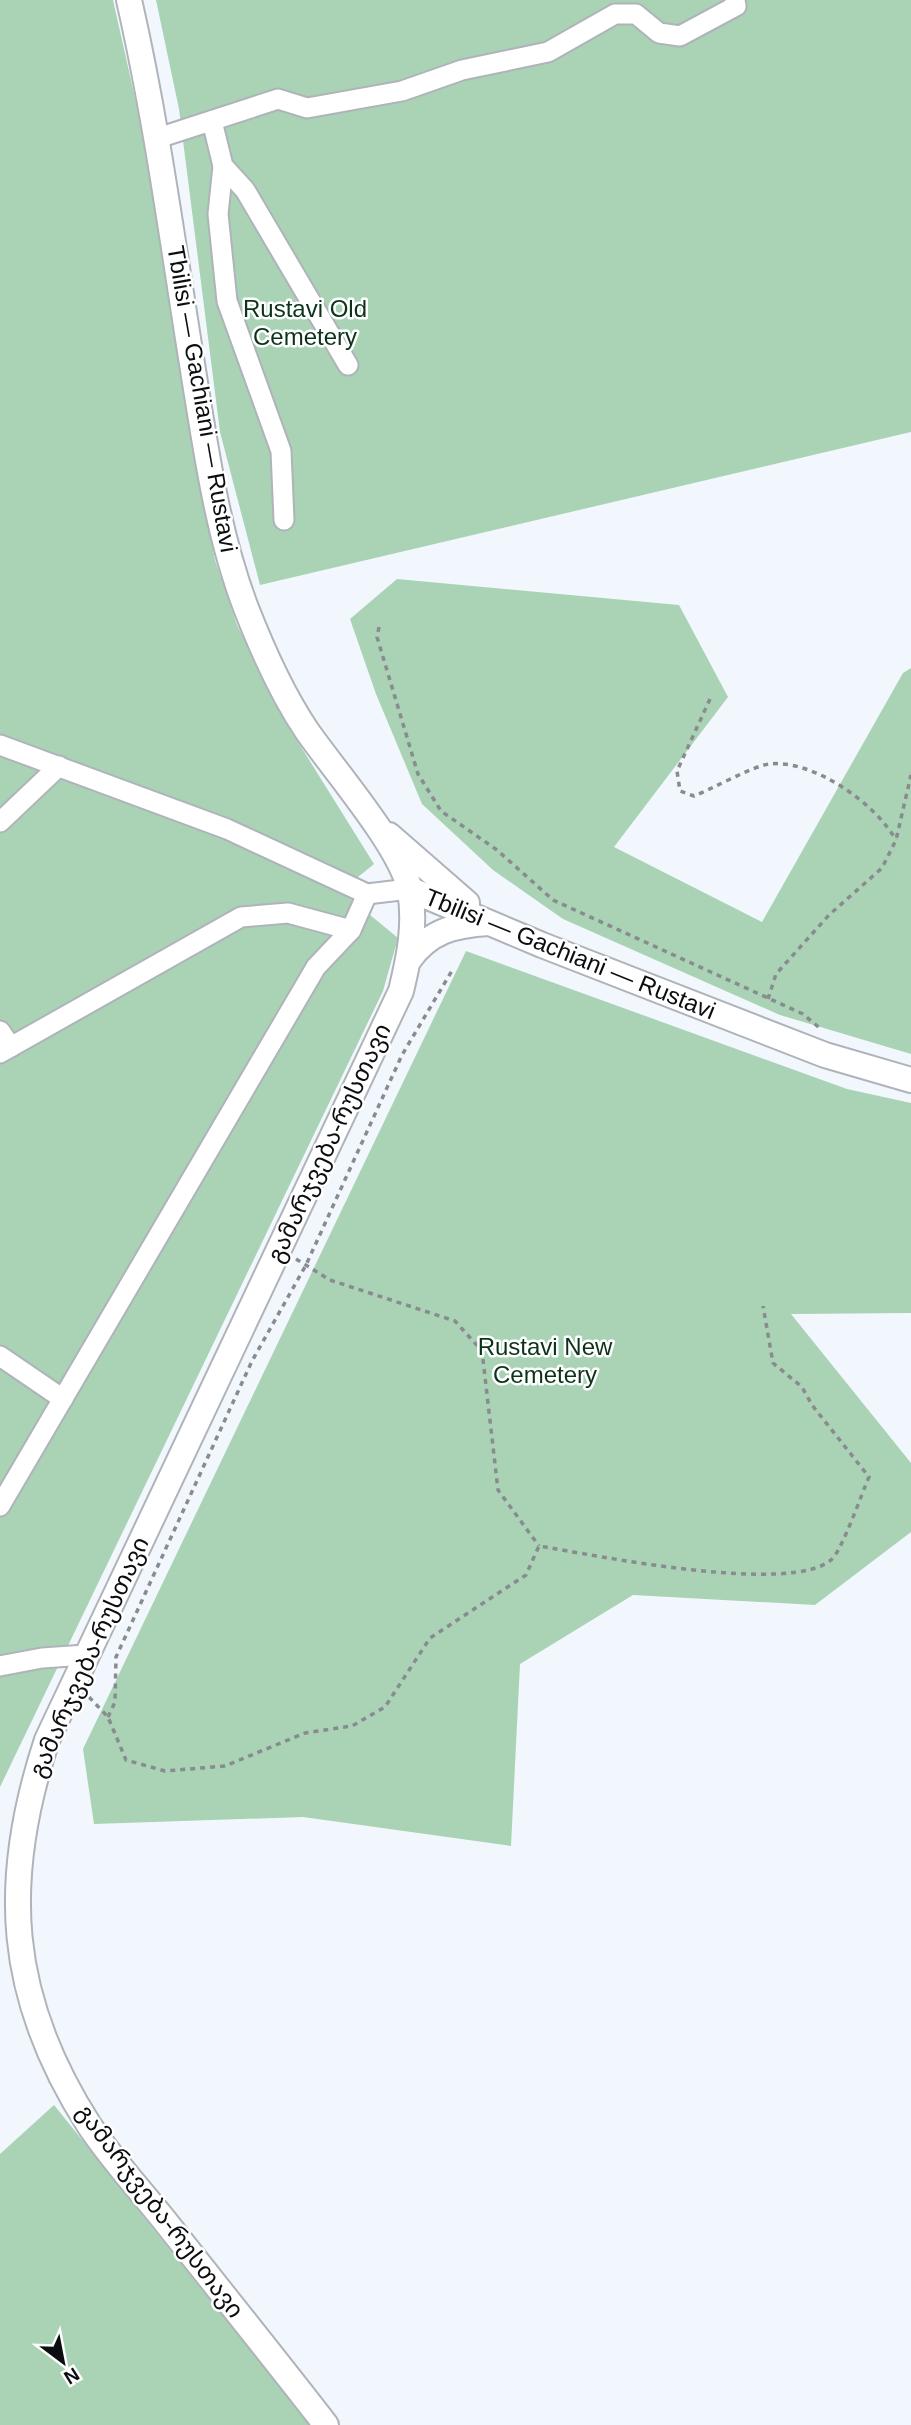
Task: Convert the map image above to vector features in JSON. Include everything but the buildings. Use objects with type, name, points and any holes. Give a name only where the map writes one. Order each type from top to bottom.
[{"type":"main road","name":"Tbilisi — Gachiani — Rustavi","points":[[129,0],[158,138],[202,426],[223,535],[246,607],[269,660],[305,728],[365,810],[410,889],[542,945],[825,1055],[911,1080]]},
{"type":"main road","points":[[365,810],[452,892],[493,922]]},
{"type":"main road","name":"გამარჯვება-რუსთავი","points":[[326,2425],[90,2126],[44,2042],[26,1986],[16,1940],[18,1857],[29,1792],[73,1681],[401,991],[412,930],[410,889]]},
{"type":"main road","points":[[408,961],[417,949],[440,932],[457,925],[493,922]]},
{"type":"street","points":[[158,138],[278,99],[307,108],[402,91],[462,70],[548,52],[615,14],[636,15],[659,33],[680,36],[736,6],[735,0]]},
{"type":"street","points":[[212,121],[223,166],[218,214],[227,301],[281,451],[284,520]]},
{"type":"street","points":[[223,166],[245,190],[348,365]]},
{"type":"street","points":[[0,745],[227,828],[367,894],[410,889]]},
{"type":"street","points":[[0,822],[59,766]]},
{"type":"street","points":[[0,1506],[316,967],[351,930],[367,894]]},
{"type":"street","points":[[4,1044],[241,917],[288,913],[351,930]]},
{"type":"street","points":[[0,1356],[63,1399]]},
{"type":"street","points":[[0,1666],[42,1658],[86,1654]]},
{"type":"path","points":[[379,627],[377,637],[418,774],[441,811],[497,850],[553,900],[803,1014],[824,1032]]},
{"type":"path","points":[[710,699],[677,771],[676,782],[680,791],[694,796],[768,764],[807,768],[863,801],[888,825],[896,840]]},
{"type":"path","points":[[768,999],[776,974],[829,915],[882,868],[896,840],[911,775]]},
{"type":"path","points":[[108,1717],[115,1702],[116,1657],[252,1361],[306,1265],[402,1055],[453,968]]},
{"type":"path","points":[[279,1249],[330,1280],[455,1321],[482,1351],[498,1490],[538,1546],[680,1569],[812,1572],[834,1558],[869,1477],[812,1405],[802,1387],[773,1363],[763,1306]]},
{"type":"path","points":[[73,1681],[108,1717],[126,1760],[165,1771],[225,1766],[305,1733],[352,1726],[385,1707],[430,1638],[526,1576],[538,1546]]},
{"type":"green space","points":[[0,0],[113,0],[146,147],[175,343],[215,560],[237,625],[293,734],[374,864],[341,891],[398,938],[383,991],[0,1787]]},
{"type":"green space","name":"Rustavi Old Cemetery","points":[[156,0],[911,0],[911,432],[260,585],[220,432],[179,109]]},
{"type":"green space","points":[[397,579],[679,605],[728,697],[614,847],[762,922],[903,673],[911,668],[911,1054],[780,1015],[563,919],[493,870],[422,804],[376,694],[350,619]]},
{"type":"green space","name":"Rustavi New Cemetery","points":[[466,951],[847,1089],[911,1103],[911,1313],[791,1314],[911,1463],[911,1532],[815,1605],[633,1595],[520,1664],[511,1846],[303,1817],[94,1824],[83,1749]]},
{"type":"green space","points":[[54,2105],[310,2425],[0,2425],[0,2154]]}]
